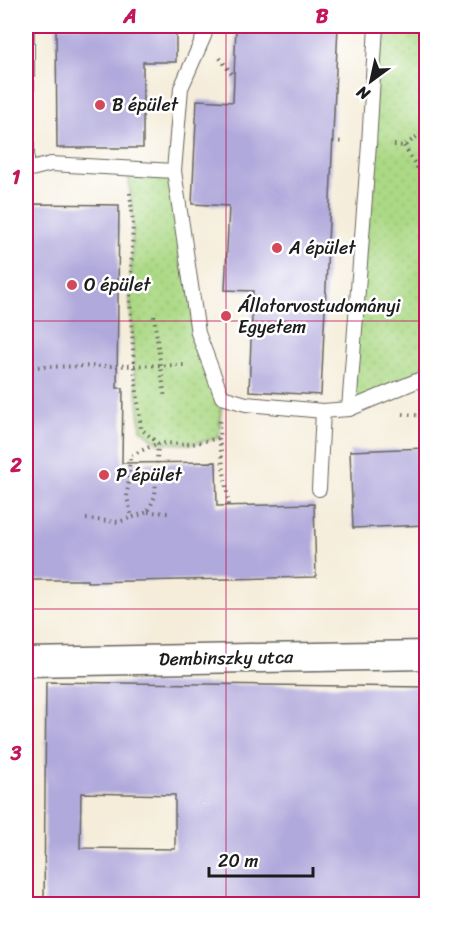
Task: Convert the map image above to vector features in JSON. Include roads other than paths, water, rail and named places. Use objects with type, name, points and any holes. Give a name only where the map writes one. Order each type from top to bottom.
[{"type":"street","name":"Dembinszky utca","points":[[26,662],[426,655]]},
{"type":"lane","points":[[27,26],[26,171],[51,164],[174,171]]},
{"type":"lane","points":[[207,26],[181,88],[174,171],[198,333],[222,398],[246,404],[323,411],[349,409],[426,377]]},
{"type":"lane","points":[[349,409],[376,26]]},
{"type":"lane","points":[[320,489],[323,411]]},
{"type":"place","name":"B épület","points":[[100,105]]},
{"type":"place","name":"A épület","points":[[277,248]]},
{"type":"place","name":"O épület","points":[[72,285]]},
{"type":"place","name":"Állatorvostudományi Egyetem","points":[[226,316]]},
{"type":"place","name":"P épület","points":[[104,475]]}]
